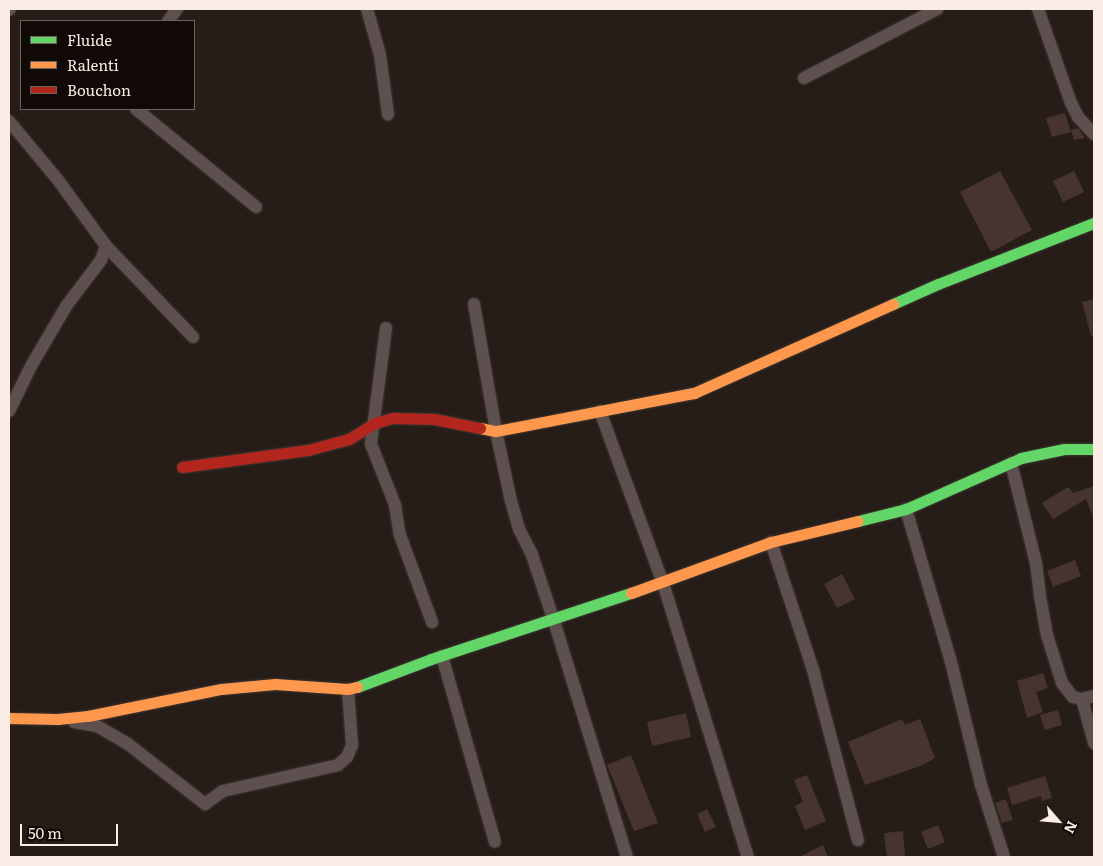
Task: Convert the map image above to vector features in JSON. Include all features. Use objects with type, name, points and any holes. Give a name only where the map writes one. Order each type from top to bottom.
[{"type":"street","points":[[169,20],[177,9]]},
{"type":"street","points":[[367,9],[380,55],[388,114]]},
{"type":"street","points":[[804,78],[937,9]]},
{"type":"street","points":[[1038,9],[1071,103],[1078,117],[1094,134]]},
{"type":"street","points":[[137,110],[256,207]]},
{"type":"street","points":[[9,121],[58,180],[106,246],[193,337]]},
{"type":"street","points":[[182,467],[308,450],[349,439],[375,423],[393,418],[434,419],[496,432],[694,393],[938,284],[1094,223]]},
{"type":"street","points":[[9,411],[31,366],[67,305],[101,260],[106,246]]},
{"type":"street","points":[[474,304],[496,432],[519,529],[532,555],[553,618],[627,857]]},
{"type":"street","points":[[386,328],[371,444],[395,505],[400,535],[432,622]]},
{"type":"street","points":[[600,412],[663,583],[748,857]]},
{"type":"street","points":[[9,718],[58,719],[88,716],[221,689],[275,684],[348,689],[369,684],[442,656],[663,583],[771,542],[906,509],[1011,463],[1044,452],[1085,448],[1094,450]]},
{"type":"street","points":[[1011,463],[1036,563],[1040,596],[1054,659],[1062,683],[1073,697],[1088,698],[1094,742]]},
{"type":"street","points":[[906,509],[951,662],[981,785],[1004,857]]},
{"type":"street","points":[[771,542],[813,670],[858,840]]},
{"type":"street","points":[[442,656],[495,842]]},
{"type":"street","points":[[58,719],[97,726],[105,730],[128,744],[205,804],[223,790],[338,765],[347,757],[352,744],[348,689]]},
{"type":"building","points":[[1065,113],[1071,132],[1052,137],[1046,118]]},
{"type":"building","points":[[1078,128],[1085,138],[1074,140],[1071,130]]},
{"type":"building","points":[[1000,171],[1032,230],[991,252],[960,192]]},
{"type":"building","points":[[1074,171],[1084,192],[1063,202],[1053,181]]},
{"type":"building","points":[[1094,299],[1094,336],[1091,336],[1082,302]]},
{"type":"building","points":[[1094,486],[1094,519],[1086,499],[1053,519],[1042,503],[1068,487],[1073,493]]},
{"type":"building","points":[[1075,560],[1081,576],[1053,587],[1047,571]]},
{"type":"building","points":[[842,574],[855,599],[837,608],[824,584]]},
{"type":"building","points":[[1043,673],[1048,688],[1036,692],[1043,712],[1027,718],[1017,681]]},
{"type":"building","points":[[1058,710],[1062,725],[1045,730],[1040,715]]},
{"type":"building","points":[[686,713],[691,737],[652,746],[647,722]]},
{"type":"building","points":[[902,719],[905,725],[920,719],[935,758],[923,765],[865,785],[848,742]]},
{"type":"building","points":[[631,755],[658,823],[634,831],[607,765]]},
{"type":"building","points":[[807,775],[826,821],[805,830],[795,806],[803,802],[794,780]]},
{"type":"building","points":[[1045,776],[1052,798],[1042,801],[1041,796],[1012,805],[1007,788]]},
{"type":"building","points":[[1006,799],[1013,820],[1002,823],[995,803]]},
{"type":"building","points":[[707,809],[716,827],[705,832],[697,814]]},
{"type":"building","points":[[938,825],[945,842],[928,849],[921,832]]},
{"type":"building","points":[[903,831],[905,857],[887,857],[884,833]]},
{"type":"building","points":[[823,845],[828,857],[799,857]]},
{"type":"traffic: fast","points":[[893,304],[938,284],[1094,223]]},
{"type":"traffic: fast","points":[[858,521],[906,509],[1021,458],[1064,449],[1094,449]]},
{"type":"traffic: fast","points":[[357,687],[431,659],[631,593]]},
{"type":"traffic: slow","points":[[480,428],[496,431],[694,393],[893,304]]},
{"type":"traffic: slow","points":[[631,593],[771,542],[858,521]]},
{"type":"traffic: slow","points":[[9,718],[58,719],[88,716],[221,689],[275,684],[348,689],[357,687]]},
{"type":"traffic: jam","points":[[182,467],[308,450],[349,439],[375,423],[393,418],[434,419],[480,428]]}]
